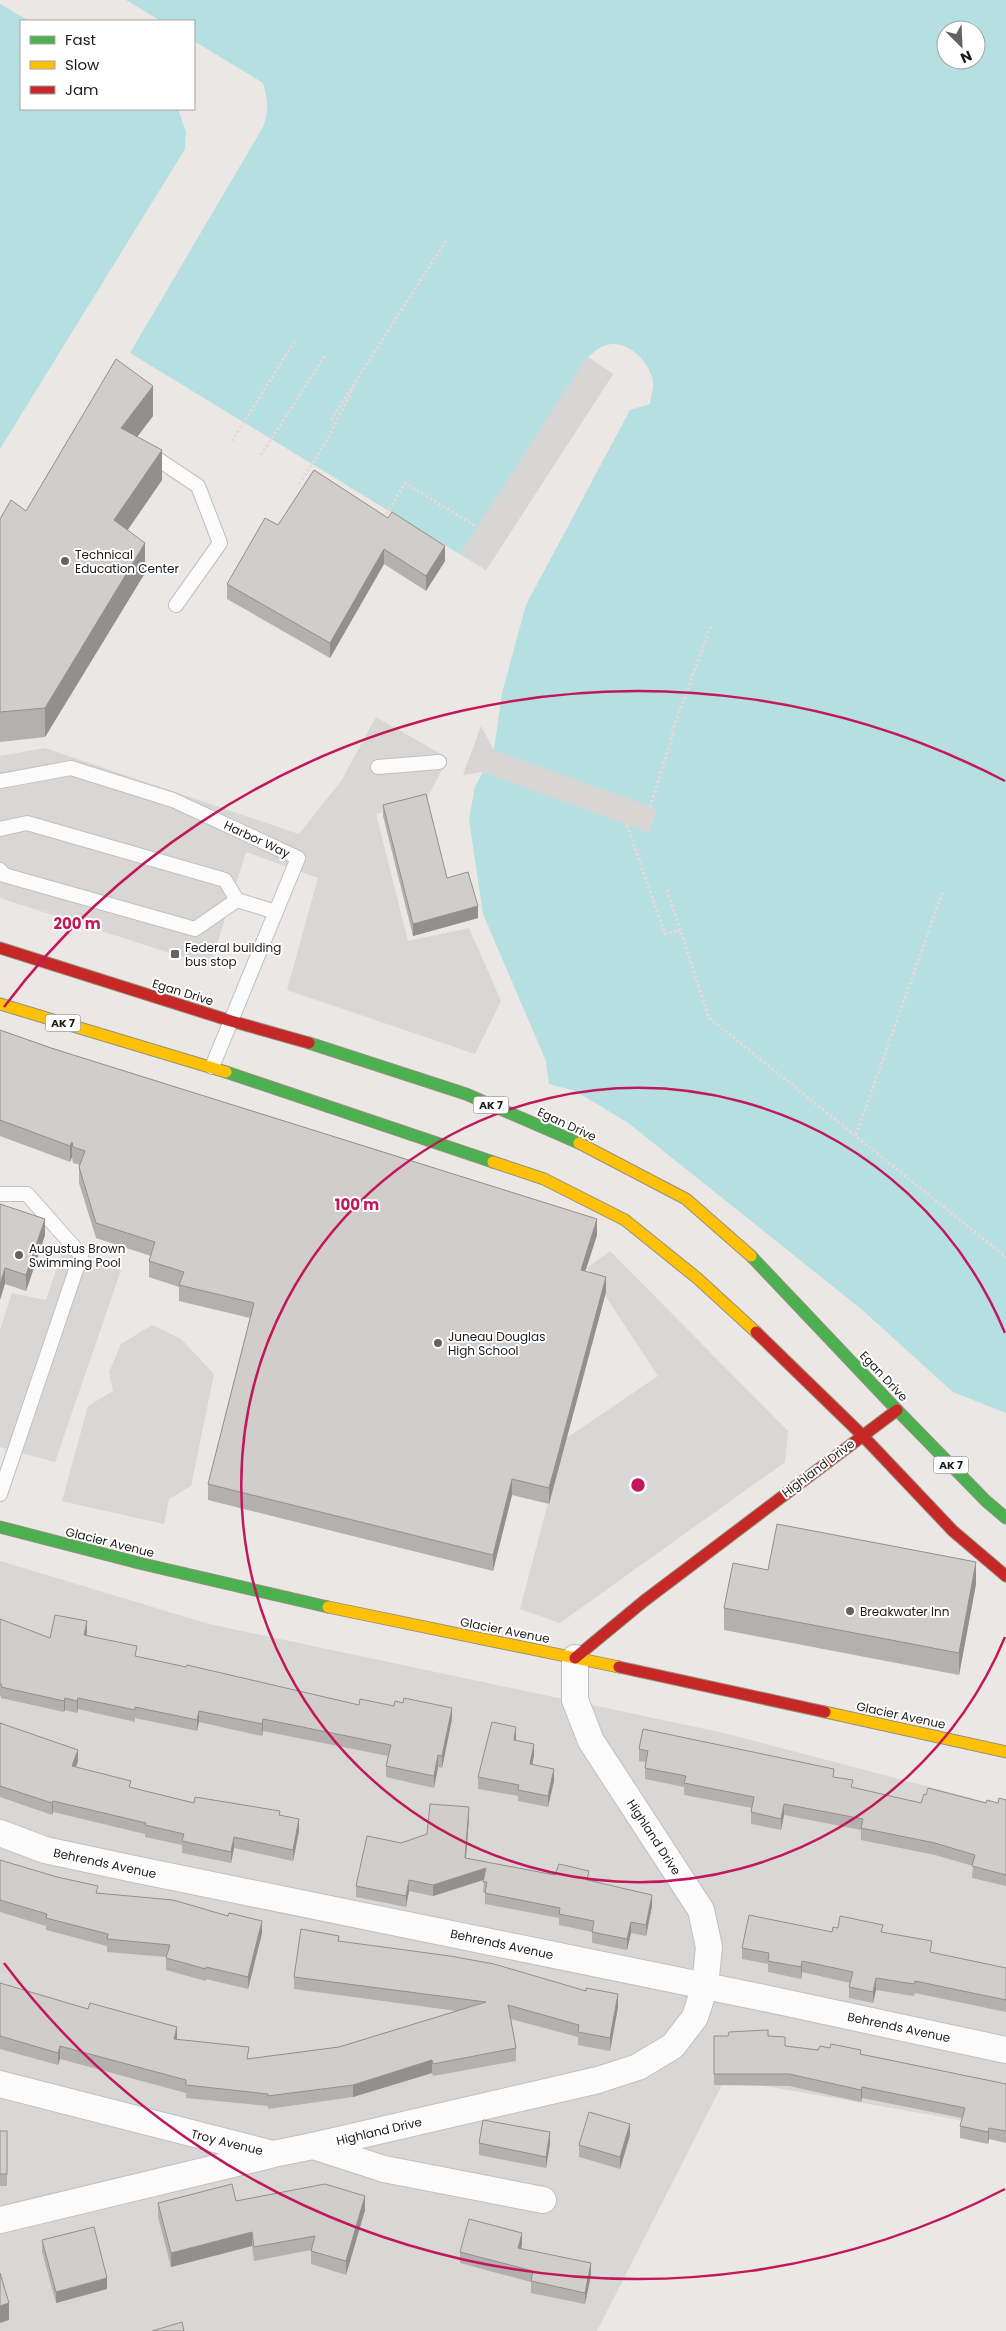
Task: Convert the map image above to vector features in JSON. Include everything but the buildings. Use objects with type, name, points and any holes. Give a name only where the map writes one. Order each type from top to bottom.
[{"type":"main road","name":"Egan Drive","points":[[0,948],[231,1021],[298,1039],[466,1094],[576,1142],[686,1199],[761,1266],[897,1410],[986,1501],[1006,1518]]},
{"type":"main road","name":"AK 7","points":[[0,1004],[212,1067],[544,1179],[625,1220],[697,1278],[794,1367],[953,1531],[1006,1576]]},
{"type":"main road","name":"Highland Drive","points":[[575,1658],[644,1601],[897,1410]]},
{"type":"main road","name":"Glacier Avenue","points":[[0,1527],[113,1559],[1006,1752]]},
{"type":"street","name":"Highland Drive","points":[[313,2146],[598,2080],[638,2067],[673,2046],[695,2017],[705,1986],[709,1947],[701,1910],[592,1741],[574,1700],[575,1658]]},
{"type":"street","name":"Behrends Avenue","points":[[0,1833],[45,1850],[1006,2050]]},
{"type":"street","name":"Troy Avenue","points":[[0,2084],[273,2154],[313,2146],[384,2169],[543,2200]]},
{"type":"street","points":[[0,2220],[273,2154]]},
{"type":"lane","points":[[153,456],[198,486],[220,543],[176,605]]},
{"type":"lane","points":[[378,767],[439,762]]},
{"type":"lane","name":"Harbor Way","points":[[0,781],[71,768],[173,800],[298,858],[212,1067]]},
{"type":"lane","points":[[0,829],[26,823],[225,880],[237,900],[276,912]]},
{"type":"lane","points":[[0,870],[4,875],[195,928],[237,900]]},
{"type":"lane","points":[[0,1194],[27,1194],[81,1255],[0,1494]]},
{"type":"path","points":[[331,420],[447,239]]},
{"type":"path","points":[[232,441],[296,339]]},
{"type":"path","points":[[261,455],[326,354]]},
{"type":"path","points":[[300,484],[327,440],[363,370]]},
{"type":"path","points":[[383,520],[405,484],[477,527]]},
{"type":"path","points":[[672,732],[711,625]]},
{"type":"path","points":[[650,807],[681,708]]},
{"type":"path","points":[[628,825],[665,934],[680,930]]},
{"type":"path","points":[[667,890],[709,1018],[1006,1257]]},
{"type":"path","points":[[856,1135],[943,891]]},
{"type":"shaded area","points":[[376,717],[448,758],[425,802],[376,814],[408,941],[469,928],[501,1001],[475,1054],[287,990],[318,878],[246,852],[210,966],[0,898],[0,756],[45,748],[299,834],[341,781]]},
{"type":"shaded area","points":[[63,1250],[121,1270],[55,1462],[0,1447],[0,1330],[12,1293],[46,1300]]},
{"type":"shaded area","points":[[610,1251],[788,1431],[785,1462],[560,1623],[520,1609],[565,1439],[658,1376],[587,1268]]},
{"type":"shaded area","points":[[152,1325],[181,1339],[214,1374],[191,1486],[169,1499],[164,1524],[62,1501],[88,1406],[113,1391],[109,1372],[121,1344]]},
{"type":"shaded area","points":[[0,1561],[209,1624],[724,1733],[1006,1807],[1006,2128],[725,2079],[597,2331],[0,2331]]},
{"type":"water","points":[[126,0],[1006,0],[1006,1413],[953,1392],[860,1308],[627,1122],[575,1091],[549,1084],[546,1061],[483,914],[469,819],[475,787],[494,750],[502,693],[526,605],[630,410],[650,404],[653,381],[651,373],[642,359],[628,348],[612,344],[598,349],[588,357],[613,374],[486,570],[130,353],[263,127],[267,111],[267,100],[263,83],[195,42],[195,20],[159,20]]},
{"type":"water","points":[[0,4],[27,20],[20,20],[20,110],[178,110],[186,132],[185,149],[0,449]]},
{"type":"pier","points":[[587,357],[613,374],[486,570],[460,553]]},
{"type":"pier","points":[[481,726],[494,750],[657,809],[649,833],[483,772],[463,775]]},
{"type":"traffic: fast","points":[[309,1043],[466,1094],[579,1143]]},
{"type":"traffic: fast","points":[[226,1072],[493,1162]]},
{"type":"traffic: fast","points":[[751,1256],[897,1410],[986,1501],[1006,1518]]},
{"type":"traffic: fast","points":[[0,1527],[143,1564],[328,1607]]},
{"type":"traffic: slow","points":[[0,1004],[226,1072]]},
{"type":"traffic: slow","points":[[579,1143],[686,1199],[751,1256]]},
{"type":"traffic: slow","points":[[493,1162],[544,1179],[625,1220],[697,1278],[756,1332]]},
{"type":"traffic: slow","points":[[328,1607],[619,1667]]},
{"type":"traffic: slow","points":[[825,1712],[1006,1752]]},
{"type":"traffic: jam","points":[[0,948],[231,1021],[309,1043]]},
{"type":"traffic: jam","points":[[756,1332],[862,1435],[953,1531],[1006,1576]]},
{"type":"traffic: jam","points":[[575,1658],[644,1601],[897,1410]]},
{"type":"traffic: jam","points":[[619,1667],[825,1712]]},
{"type":"place","name":"Technical Education Center","points":[[65,561]]},
{"type":"place","name":"Federal building bus stop","points":[[175,954]]},
{"type":"place","name":"Augustus Brown Swimming Pool","points":[[19,1255]]},
{"type":"place","name":"Juneau Douglas High School","points":[[438,1343]]},
{"type":"place","name":"Breakwater Inn","points":[[850,1611]]}]
